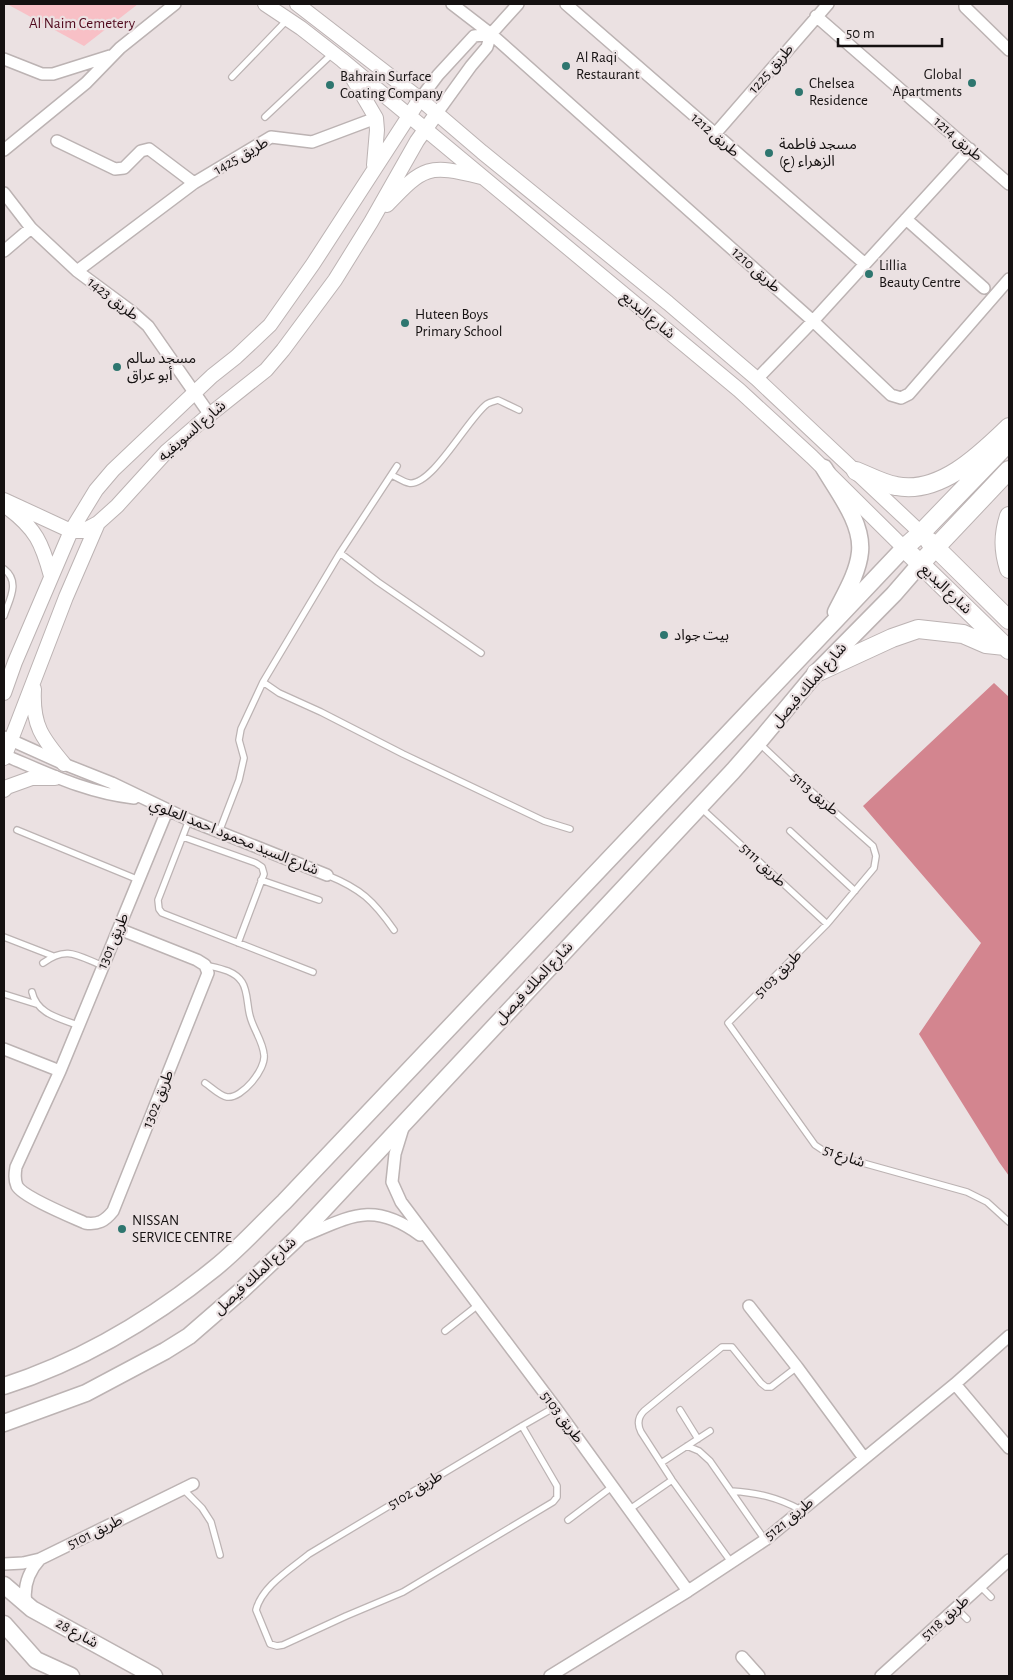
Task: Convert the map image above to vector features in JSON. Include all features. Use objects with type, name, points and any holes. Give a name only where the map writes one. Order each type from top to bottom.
[{"type":"main road","points":[[856,471],[897,486],[920,487],[951,475],[986,448],[1009,427]]},
{"type":"main road","name":"شارع الملك فيصل","points":[[4,1386],[63,1364],[106,1343],[146,1318],[216,1267],[284,1202],[759,699],[1009,442]]},
{"type":"main road","points":[[824,468],[856,525],[860,551],[853,577],[826,631]]},
{"type":"main road","name":"شارع الملك فيصل","points":[[5,1423],[86,1393],[181,1341],[242,1290],[296,1239],[758,742],[816,673],[894,594],[1009,470]]},
{"type":"main road","points":[[1009,516],[1004,544],[1009,569]]},
{"type":"main road","name":"شارع البديع","points":[[921,533],[1009,620]]},
{"type":"main road","name":"شارع البديع","points":[[904,548],[1007,648]]},
{"type":"main road","points":[[816,673],[892,638],[918,629],[963,634],[986,644],[1007,648]]},
{"type":"main road","name":"شارع 28","points":[[4,1585],[26,1604],[154,1676]]},
{"type":"main road","points":[[4,1624],[36,1660],[71,1676]]},
{"type":"street","points":[[4,150],[86,83],[112,55],[175,4]]},
{"type":"street","name":"شارع البديع","points":[[265,4],[338,57],[739,390],[824,468],[904,548]]},
{"type":"street","name":"شارع البديع","points":[[297,4],[420,99],[482,152],[668,302],[757,380],[921,533]]},
{"type":"street","name":"طريق 1210","points":[[452,4],[491,34],[813,321],[891,395],[901,398],[909,394],[1009,279]]},
{"type":"street","points":[[425,130],[487,47],[491,34],[518,4]]},
{"type":"street","name":"طريق 1212","points":[[566,4],[865,264]]},
{"type":"street","name":"طريق 1225","points":[[714,134],[828,4]]},
{"type":"street","points":[[965,4],[1009,50]]},
{"type":"street","name":"طريق 1214","points":[[816,16],[1009,184]]},
{"type":"street","points":[[408,116],[438,75],[474,36],[491,34]]},
{"type":"street","points":[[4,59],[42,74],[54,74],[112,55]]},
{"type":"street","points":[[338,57],[376,118],[374,169]]},
{"type":"street","name":"شارع السويفيه","points":[[4,693],[51,576],[71,532],[96,490],[113,470],[194,393],[270,325],[313,264],[408,116]]},
{"type":"street","name":"طريق 1425","points":[[77,271],[194,183],[271,137],[312,142],[376,118]]},
{"type":"street","name":"شارع السويفيه","points":[[4,756],[7,738],[34,680],[66,597],[98,523],[117,506],[167,451],[266,370],[335,280],[425,130]]},
{"type":"street","points":[[57,142],[115,169],[124,168],[141,151],[149,149],[194,183]]},
{"type":"street","points":[[757,380],[970,149]]},
{"type":"street","points":[[371,222],[410,181],[420,174],[442,169],[485,178]]},
{"type":"street","name":"طريق 1423","points":[[4,193],[31,228],[77,271],[148,326],[210,414]]},
{"type":"street","points":[[906,219],[984,288]]},
{"type":"street","points":[[4,251],[31,228]]},
{"type":"street","points":[[4,500],[71,532],[83,531],[98,523]]},
{"type":"street","points":[[4,505],[26,522],[36,536],[45,555],[51,576]]},
{"type":"street","points":[[4,679],[15,662]]},
{"type":"street","points":[[34,680],[33,711],[37,723],[47,744],[64,764]]},
{"type":"street","name":"شارع السيد محمود احمد العلوي","points":[[7,738],[112,783],[189,820],[327,875]]},
{"type":"street","name":"شارع السيد محمود احمد العلوي","points":[[4,756],[55,778],[97,792],[141,798]]},
{"type":"street","points":[[4,790],[7,787],[32,778],[55,778]]},
{"type":"street","name":"طريق 1301","points":[[15,1180],[16,1167],[60,1071],[77,1025],[168,811]]},
{"type":"street","points":[[119,929],[197,960],[205,965]]},
{"type":"street","name":"طريق 1302","points":[[15,1180],[25,1194],[85,1223],[94,1224],[108,1218],[207,977],[208,973],[205,965]]},
{"type":"street","points":[[4,1049],[60,1071]]},
{"type":"street","name":"طريق 5103","points":[[408,1118],[395,1154],[392,1182],[401,1202],[555,1407],[688,1591]]},
{"type":"street","name":"طريق 5103","points":[[296,1239],[363,1214],[384,1215],[405,1224],[434,1244]]},
{"type":"street","points":[[749,1306],[864,1458]]},
{"type":"street","name":"طريق 5121","points":[[550,1676],[688,1591],[765,1540],[955,1384],[1009,1336]]},
{"type":"street","points":[[955,1384],[987,1418],[1009,1447]]},
{"type":"street","name":"طريق 5101","points":[[4,1564],[15,1564],[40,1559],[188,1486]]},
{"type":"street","points":[[26,1604],[25,1587],[27,1579],[40,1559]]},
{"type":"street","name":"طريق 5118","points":[[881,1676],[1009,1560]]},
{"type":"street","points":[[742,1657],[759,1676]]},
{"type":"lane","points":[[232,77],[288,19]]},
{"type":"lane","points":[[265,117],[338,57]]},
{"type":"lane","points":[[392,475],[409,483],[416,483],[433,471],[465,428],[488,404],[498,400],[519,410]]},
{"type":"lane","points":[[219,832],[241,773],[244,758],[239,740],[241,729],[263,682],[340,553],[397,466]]},
{"type":"lane","points":[[340,553],[378,582],[481,653]]},
{"type":"lane","points":[[4,569],[12,578],[13,590],[4,616]]},
{"type":"lane","points":[[263,682],[279,693],[403,754],[544,821],[570,829]]},
{"type":"lane","name":"طريق 5113","points":[[758,742],[873,846]]},
{"type":"lane","name":"طريق 5111","points":[[699,806],[827,924]]},
{"type":"lane","points":[[189,820],[158,900],[159,909],[166,916],[313,972]]},
{"type":"lane","points":[[17,830],[139,880]]},
{"type":"lane","points":[[790,831],[855,891]]},
{"type":"lane","points":[[183,836],[259,864],[264,870],[238,943]]},
{"type":"lane","name":"طريق 5103","points":[[728,1023],[827,924],[874,868],[876,856],[873,846]]},
{"type":"lane","points":[[327,875],[346,882],[367,896],[394,930]]},
{"type":"lane","points":[[261,880],[319,900]]},
{"type":"lane","points":[[4,937],[53,956]]},
{"type":"lane","points":[[43,963],[53,956],[66,953],[103,966]]},
{"type":"lane","points":[[205,965],[227,971],[242,982],[250,1018],[263,1046],[265,1057],[264,1066],[241,1093],[234,1098],[225,1097],[205,1083]]},
{"type":"lane","points":[[32,992],[36,1004]]},
{"type":"lane","points":[[4,994],[36,1004],[47,1013],[77,1025]]},
{"type":"lane","name":"شارع 51","points":[[728,1023],[815,1145],[827,1153],[967,1192],[987,1202],[1009,1222]]},
{"type":"lane","points":[[445,1331],[478,1306]]},
{"type":"lane","points":[[731,1562],[661,1463],[639,1428],[639,1418],[641,1414],[722,1347],[732,1347],[766,1387],[772,1387],[797,1368]]},
{"type":"lane","name":"طريق 5102","points":[[522,1426],[558,1486],[557,1498],[553,1502],[403,1592],[277,1646],[270,1644],[256,1610],[261,1597],[309,1554],[522,1426],[555,1407]]},
{"type":"lane","points":[[680,1410],[698,1439]]},
{"type":"lane","points":[[661,1463],[710,1431]]},
{"type":"lane","points":[[686,1446],[699,1451],[707,1457],[765,1540]]},
{"type":"lane","points":[[630,1509],[672,1480]]},
{"type":"lane","points":[[188,1486],[211,1522],[220,1555]]},
{"type":"lane","points":[[568,1520],[613,1486]]},
{"type":"lane","points":[[731,1491],[756,1492],[788,1503],[801,1510]]},
{"type":"lane","points":[[980,1586],[991,1597]]},
{"type":"lane","points":[[956,1608],[967,1619]]},
{"type":"green space","name":"Al Naim Cemetery","points":[[7,4],[138,4],[84,46]]},
{"type":"shaded area","points":[[994,683],[1009,697],[1009,1176],[919,1034],[981,943],[863,806]]},
{"type":"place","name":"Al Raqi Restaurant","points":[[566,66]]},
{"type":"place","name":"Global Apartments","points":[[972,83]]},
{"type":"place","name":"Bahrain Surface Coating Company","points":[[330,85]]},
{"type":"place","name":"Chelsea Residence","points":[[799,92]]},
{"type":"place","name":"مسجد فاطمة الزهراء (ع)","points":[[769,153]]},
{"type":"place","name":"Lillia Beauty Centre","points":[[869,274]]},
{"type":"place","name":"Huteen Boys Primary School","points":[[405,323]]},
{"type":"place","name":"مسجد سالم أبو عراق","points":[[117,367]]},
{"type":"place","name":"بيت جواد","points":[[664,635]]},
{"type":"place","name":"NISSAN SERVICE CENTRE","points":[[122,1229]]}]
